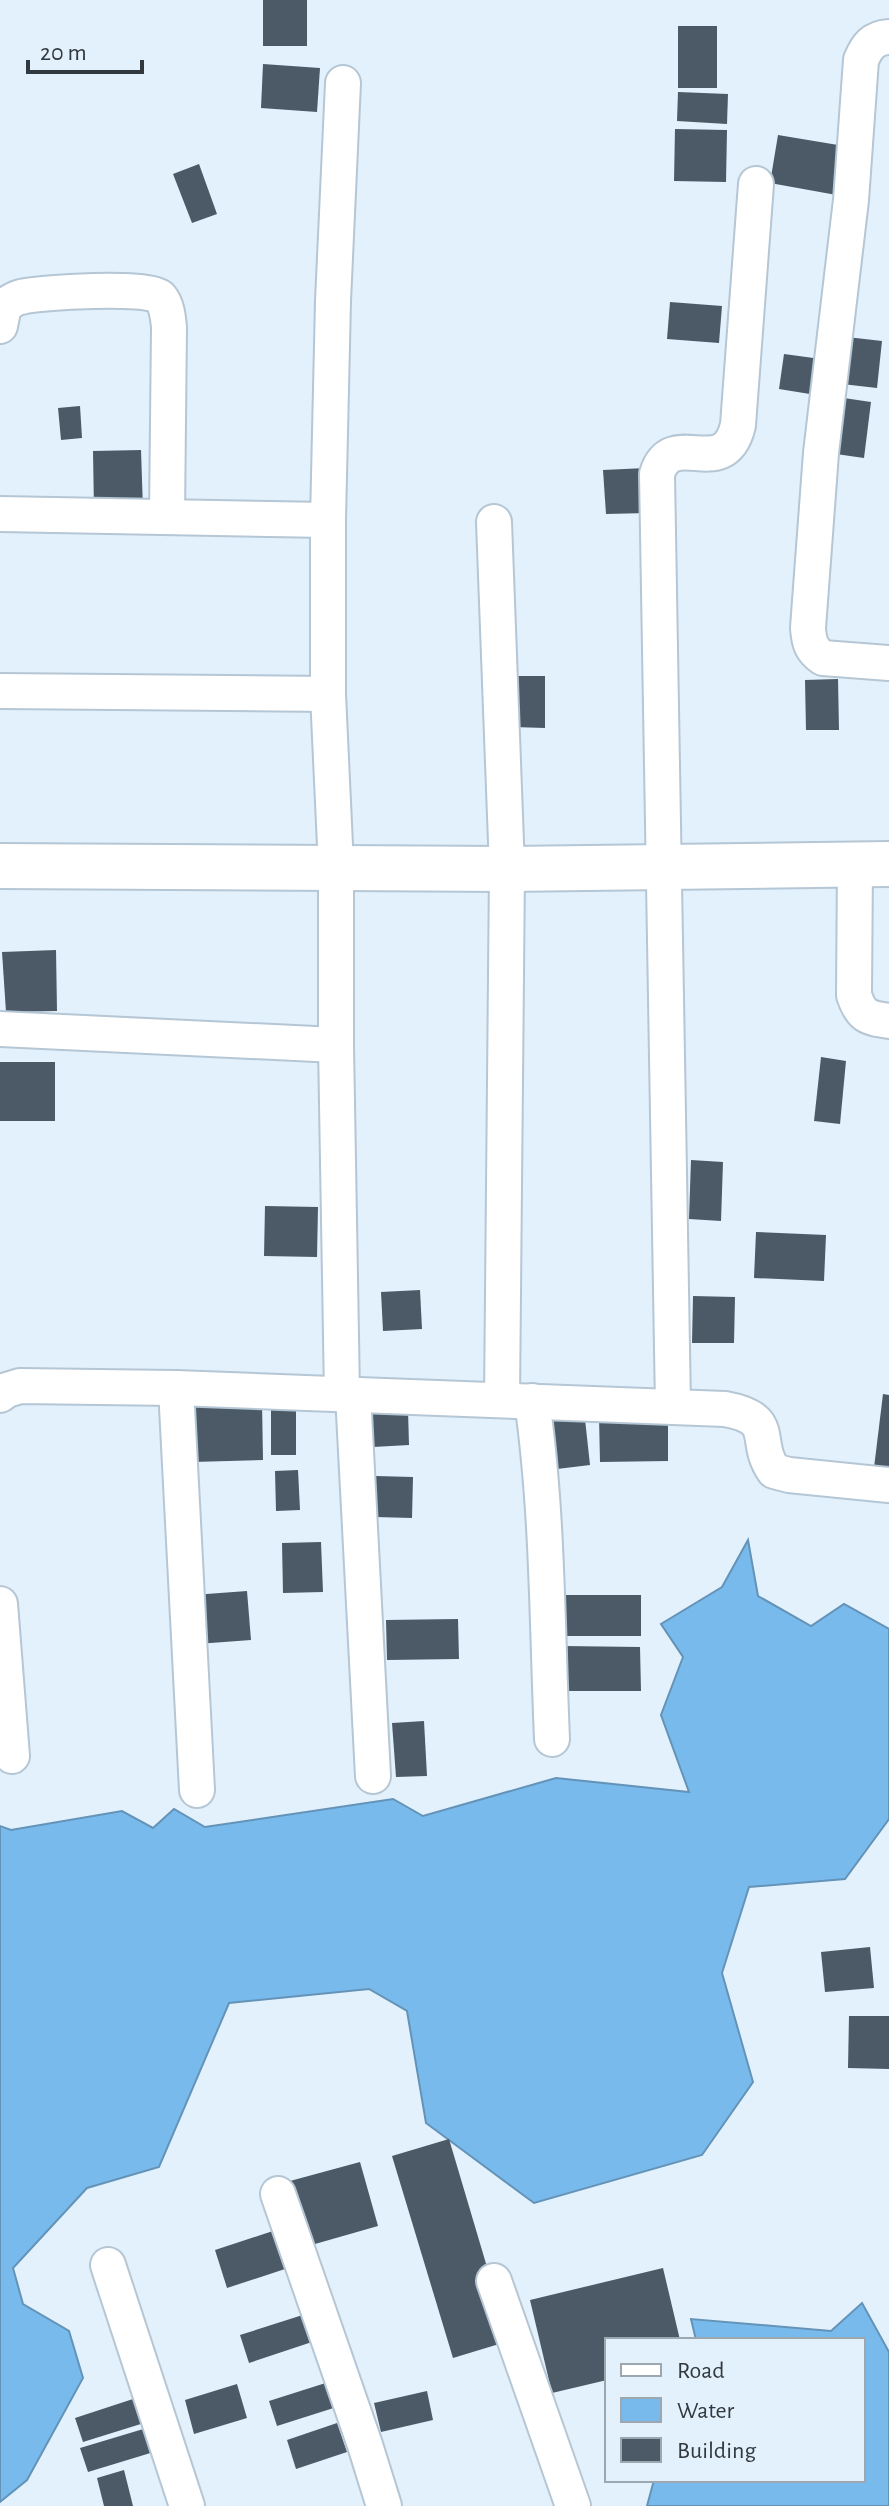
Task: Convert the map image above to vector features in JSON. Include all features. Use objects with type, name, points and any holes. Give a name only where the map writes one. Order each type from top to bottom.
[{"type":"street","points":[[889,37],[881,37],[868,45],[861,60],[851,200],[821,453],[808,628],[814,652],[823,658],[889,663]]},
{"type":"street","points":[[343,83],[333,301],[328,694],[336,867],[336,1045],[347,1394],[373,1776]]},
{"type":"street","points":[[673,1406],[657,474],[660,464],[668,455],[677,452],[713,454],[727,448],[734,440],[738,425],[756,184]]},
{"type":"street","points":[[0,326],[4,306],[18,297],[130,290],[159,296],[167,309],[169,327],[167,517]]},
{"type":"street","points":[[0,514],[328,520]]},
{"type":"street","points":[[494,522],[507,869],[517,1400],[539,1449],[552,1739]]},
{"type":"street","points":[[0,691],[328,694]]},
{"type":"street","points":[[0,866],[507,869],[872,864],[854,995],[859,1010],[870,1018],[889,1021]]},
{"type":"street","points":[[0,1029],[336,1045]]},
{"type":"street","points":[[0,1395],[20,1386],[176,1388],[725,1409],[743,1412],[755,1420],[764,1434],[766,1460],[774,1471],[889,1485]]},
{"type":"street","points":[[176,1388],[197,1790]]},
{"type":"street","points":[[0,1604],[12,1756]]},
{"type":"street","points":[[278,2194],[384,2506]]},
{"type":"street","points":[[108,2265],[187,2506]]},
{"type":"street","points":[[494,2281],[573,2506]]},
{"type":"water","points":[[748,1540],[758,1596],[811,1626],[844,1604],[889,1629],[889,1819],[845,1879],[749,1887],[722,1973],[753,2082],[702,2155],[534,2203],[426,2123],[407,2011],[369,1989],[229,2003],[159,2167],[87,2188],[13,2268],[23,2304],[69,2331],[83,2378],[27,2480],[0,2502],[0,1826],[11,1830],[122,1811],[153,1828],[174,1809],[205,1827],[393,1799],[423,1816],[556,1778],[689,1792],[661,1715],[683,1657],[661,1624],[722,1587]]},
{"type":"water","points":[[862,2303],[889,2352],[889,2506],[647,2506],[653,2482],[865,2482],[865,2338],[696,2338],[691,2319],[831,2331]]},
{"type":"building","points":[[263,0],[307,0],[307,46],[263,46]]},
{"type":"building","points":[[678,26],[717,26],[717,88],[678,88]]},
{"type":"building","points":[[263,64],[320,68],[317,112],[261,108]]},
{"type":"building","points":[[678,92],[728,94],[727,124],[677,121]]},
{"type":"building","points":[[675,129],[727,130],[726,182],[674,181]]},
{"type":"building","points":[[778,135],[850,147],[842,196],[770,183]]},
{"type":"building","points":[[199,164],[217,214],[192,223],[173,174]]},
{"type":"building","points":[[670,302],[722,306],[719,343],[667,339]]},
{"type":"building","points":[[847,337],[882,341],[877,388],[842,384]]},
{"type":"building","points":[[784,354],[821,359],[816,395],[779,389]]},
{"type":"building","points":[[837,397],[871,402],[864,458],[829,453]]},
{"type":"building","points":[[80,406],[82,438],[61,440],[58,408]]},
{"type":"building","points":[[141,450],[143,509],[94,510],[93,451]]},
{"type":"building","points":[[646,468],[648,513],[606,514],[603,470]]},
{"type":"building","points":[[514,676],[545,676],[545,728],[513,727]]},
{"type":"building","points":[[838,679],[839,730],[806,730],[805,680]]},
{"type":"building","points":[[56,950],[57,1011],[6,1012],[2,952]]},
{"type":"building","points":[[821,1057],[846,1061],[840,1124],[814,1121]]},
{"type":"building","points":[[0,1062],[55,1062],[55,1121],[0,1121]]},
{"type":"building","points":[[691,1160],[723,1162],[721,1221],[689,1219]]},
{"type":"building","points":[[265,1206],[318,1207],[317,1257],[264,1256]]},
{"type":"building","points":[[756,1232],[826,1235],[824,1281],[754,1278]]},
{"type":"building","points":[[420,1290],[422,1329],[383,1331],[381,1292]]},
{"type":"building","points":[[693,1296],[735,1297],[734,1343],[692,1343]]},
{"type":"building","points":[[883,1394],[889,1395],[889,1478],[873,1476]]},
{"type":"building","points":[[262,1402],[263,1460],[192,1462],[192,1403]]},
{"type":"building","points":[[271,1409],[296,1410],[296,1455],[271,1455]]},
{"type":"building","points":[[408,1410],[409,1445],[373,1447],[372,1411]]},
{"type":"building","points":[[584,1410],[590,1465],[557,1469],[551,1414]]},
{"type":"building","points":[[668,1414],[668,1461],[600,1462],[599,1416]]},
{"type":"building","points":[[298,1470],[300,1510],[276,1511],[275,1471]]},
{"type":"building","points":[[376,1476],[413,1477],[412,1518],[375,1517]]},
{"type":"building","points":[[321,1542],[323,1592],[283,1593],[282,1543]]},
{"type":"building","points":[[247,1591],[251,1640],[197,1644],[193,1595]]},
{"type":"building","points":[[564,1595],[641,1595],[641,1636],[564,1636]]},
{"type":"building","points":[[458,1619],[459,1659],[387,1660],[386,1620]]},
{"type":"building","points":[[563,1646],[640,1647],[641,1691],[563,1691]]},
{"type":"building","points":[[424,1721],[427,1776],[396,1777],[392,1723]]},
{"type":"building","points":[[870,1947],[874,1988],[825,1992],[821,1952]]},
{"type":"building","points":[[849,2016],[889,2016],[889,2069],[848,2068]]},
{"type":"building","points":[[449,2139],[509,2341],[453,2358],[392,2156]]},
{"type":"building","points":[[360,2162],[378,2226],[308,2246],[290,2181]]},
{"type":"building","points":[[276,2230],[288,2268],[227,2288],[215,2250]]},
{"type":"building","points":[[663,2268],[680,2338],[605,2338],[605,2380],[552,2393],[530,2300]]},
{"type":"building","points":[[312,2312],[321,2339],[249,2363],[240,2335]]},
{"type":"building","points":[[335,2380],[343,2405],[277,2426],[269,2401]]},
{"type":"building","points":[[237,2384],[247,2418],[194,2434],[185,2400]]},
{"type":"building","points":[[427,2391],[433,2420],[381,2432],[374,2403]]},
{"type":"building","points":[[136,2398],[144,2423],[83,2442],[75,2418]]},
{"type":"building","points":[[337,2423],[347,2452],[296,2469],[287,2440]]},
{"type":"building","points":[[150,2427],[157,2451],[88,2472],[80,2448]]},
{"type":"building","points":[[124,2470],[133,2506],[104,2506],[97,2478]]}]
